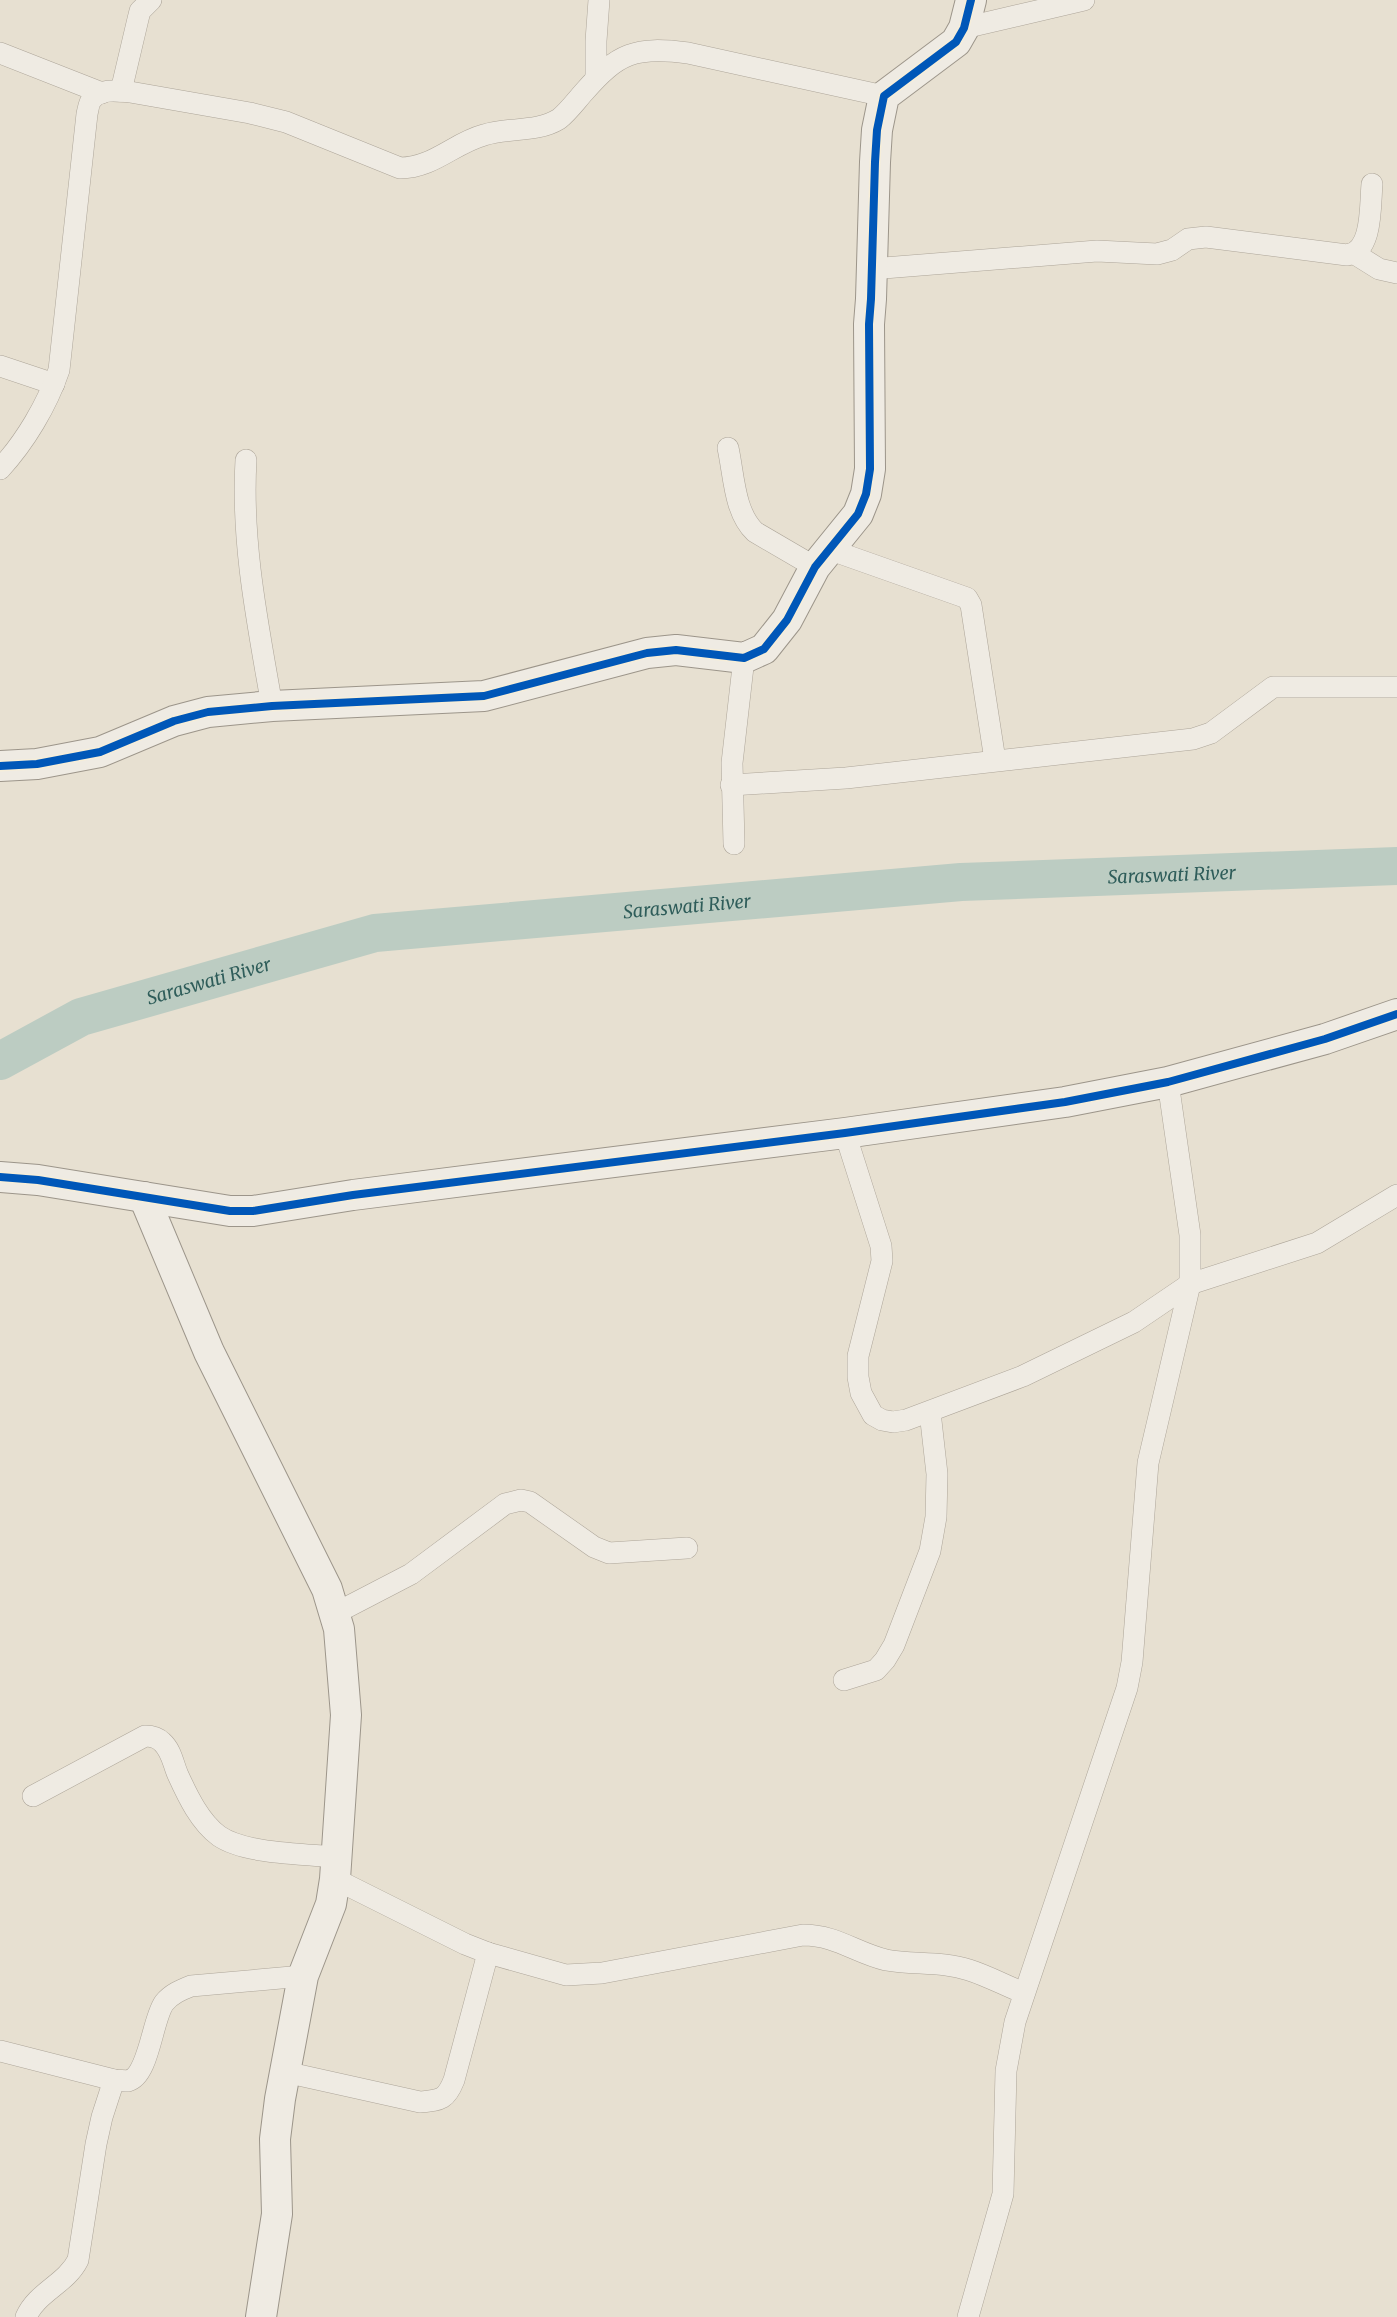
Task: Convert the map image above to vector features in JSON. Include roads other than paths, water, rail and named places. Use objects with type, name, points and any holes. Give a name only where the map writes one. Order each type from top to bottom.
[{"type":"street","points":[[112,92],[140,11],[151,0]]},
{"type":"street","points":[[596,78],[599,0]]},
{"type":"street","points":[[0,766],[37,764],[100,752],[174,722],[208,712],[272,706],[484,696],[570,672],[663,651],[744,658],[764,649],[781,627],[823,558],[858,514],[866,494],[870,469],[869,324],[877,130],[885,96],[956,42],[967,14],[1084,0]]},
{"type":"street","points":[[0,53],[112,92],[250,113],[277,120],[400,168],[412,168],[425,164],[482,135],[547,125],[562,117],[596,78],[615,61],[640,52],[661,50],[687,53],[885,96]]},
{"type":"street","points":[[0,469],[24,438],[54,384],[63,345],[87,114],[92,99],[112,92]]},
{"type":"street","points":[[872,269],[1097,251],[1157,254],[1172,250],[1188,239],[1206,237],[1347,255],[1355,254],[1362,248],[1366,239],[1372,184]]},
{"type":"street","points":[[1355,254],[1379,269],[1397,273]]},
{"type":"street","points":[[0,366],[54,384]]},
{"type":"street","points":[[728,448],[740,508],[748,525],[755,532],[823,558],[967,598],[971,605],[995,760]]},
{"type":"street","points":[[246,460],[244,507],[248,561],[272,706]]},
{"type":"street","points":[[734,844],[731,785],[744,658]]},
{"type":"street","points":[[731,785],[808,781],[1202,737],[1210,734],[1273,687],[1397,687]]},
{"type":"street","points":[[0,1177],[38,1180],[230,1210],[253,1210],[352,1195],[845,1133],[1065,1102],[1168,1082],[1325,1039],[1397,1014]]},
{"type":"street","points":[[968,2317],[1003,2194],[1008,2050],[1024,1994],[1127,1688],[1132,1662],[1148,1463],[1190,1284],[1190,1235],[1168,1082]]},
{"type":"street","points":[[845,1133],[879,1234],[882,1253],[882,1261],[858,1356],[858,1377],[861,1393],[873,1415],[893,1422],[930,1412],[1023,1376],[1134,1322],[1190,1284],[1317,1243],[1397,1195]]},
{"type":"street","points":[[144,1197],[209,1352],[315,1563],[339,1629],[343,1660],[346,1715],[336,1868],[331,1904],[303,1976],[285,2072],[275,2139],[277,2214],[261,2317]]},
{"type":"street","points":[[844,1680],[876,1670],[885,1660],[894,1644],[930,1551],[935,1533],[936,1474],[930,1412]]},
{"type":"street","points":[[334,1614],[411,1574],[505,1504],[513,1502],[530,1502],[603,1552],[687,1548]]},
{"type":"street","points":[[33,1796],[146,1736],[154,1736],[170,1752],[177,1774],[202,1820],[219,1836],[247,1848],[336,1868],[428,1926],[488,1953],[566,1975],[585,1975],[812,1935],[838,1940],[887,1960],[936,1963],[968,1970],[1024,1994]]},
{"type":"street","points":[[285,2072],[420,2102],[442,2099],[448,2093],[454,2080],[488,1953]]},
{"type":"street","points":[[0,2051],[114,2080],[129,2080],[137,2076],[144,2063],[158,2013],[165,2001],[177,1992],[191,1986],[303,1976]]},
{"type":"street","points":[[26,2317],[29,2309],[73,2270],[78,2260],[96,2145],[114,2080]]},
{"type":"waterway","name":"Saraswati River","points":[[0,1061],[81,1017],[375,933],[961,882],[1397,866]]}]
